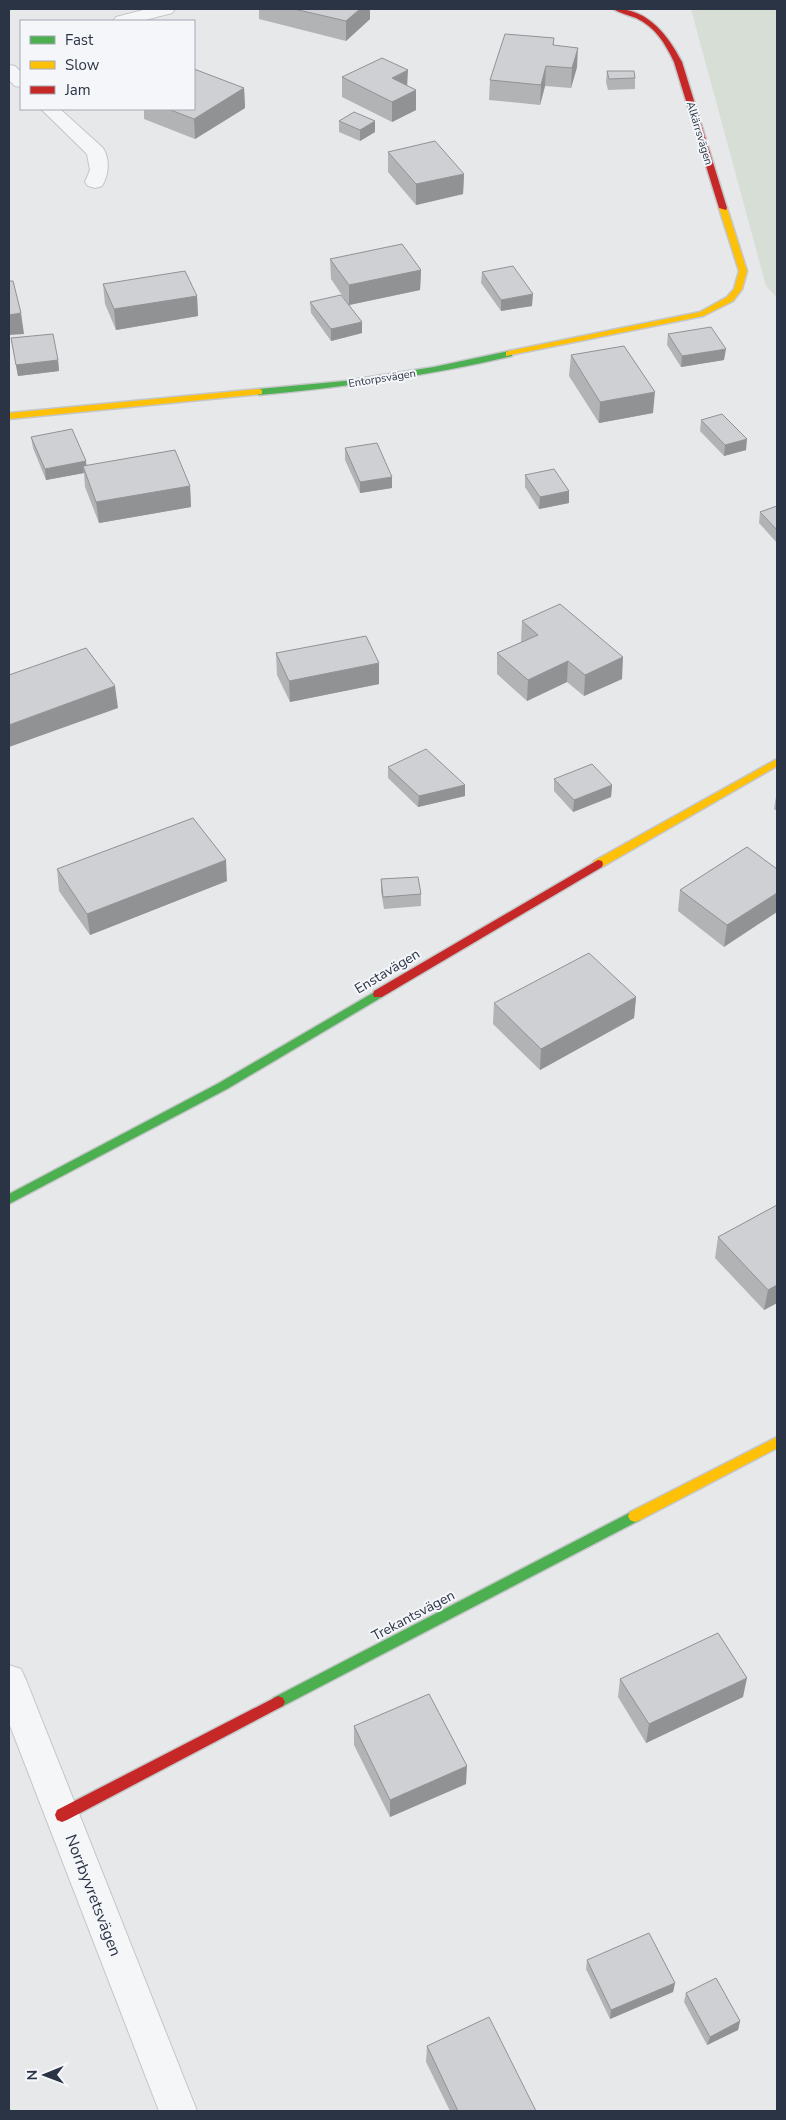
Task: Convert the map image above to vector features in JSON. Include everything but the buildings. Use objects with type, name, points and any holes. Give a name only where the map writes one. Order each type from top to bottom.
[{"type":"street","points":[[126,20],[166,9]]},
{"type":"street","name":"Alkärrsvägen","points":[[616,9],[641,17],[656,25],[667,39],[678,62],[743,271],[740,286]]},
{"type":"street","points":[[9,70],[20,81]]},
{"type":"street","points":[[51,110],[96,152],[99,170],[95,182]]},
{"type":"street","name":"Entorpsvägen","points":[[9,416],[345,384],[434,370],[703,314],[732,300],[740,286]]},
{"type":"street","name":"Enstavägen","points":[[9,1199],[223,1086],[605,860],[777,762]]},
{"type":"street","name":"Trekantsvägen","points":[[62,1815],[777,1442]]},
{"type":"street","name":"Norrbyvretsvägen","points":[[9,1680],[178,2111]]},
{"type":"shaded area","points":[[691,9],[777,9],[777,298],[766,286]]},
{"type":"traffic: fast","points":[[259,392],[345,384],[434,370],[509,354]]},
{"type":"traffic: fast","points":[[9,1199],[223,1086],[378,994]]},
{"type":"traffic: fast","points":[[278,1702],[635,1516]]},
{"type":"traffic: slow","points":[[509,354],[703,314],[730,299],[738,289],[743,271],[723,208]]},
{"type":"traffic: slow","points":[[9,416],[259,392]]},
{"type":"traffic: slow","points":[[598,864],[777,762]]},
{"type":"traffic: slow","points":[[635,1516],[777,1442]]},
{"type":"traffic: jam","points":[[617,9],[647,21],[667,41],[678,62],[723,208]]},
{"type":"traffic: jam","points":[[378,994],[598,864]]},
{"type":"traffic: jam","points":[[62,1815],[278,1702]]}]
